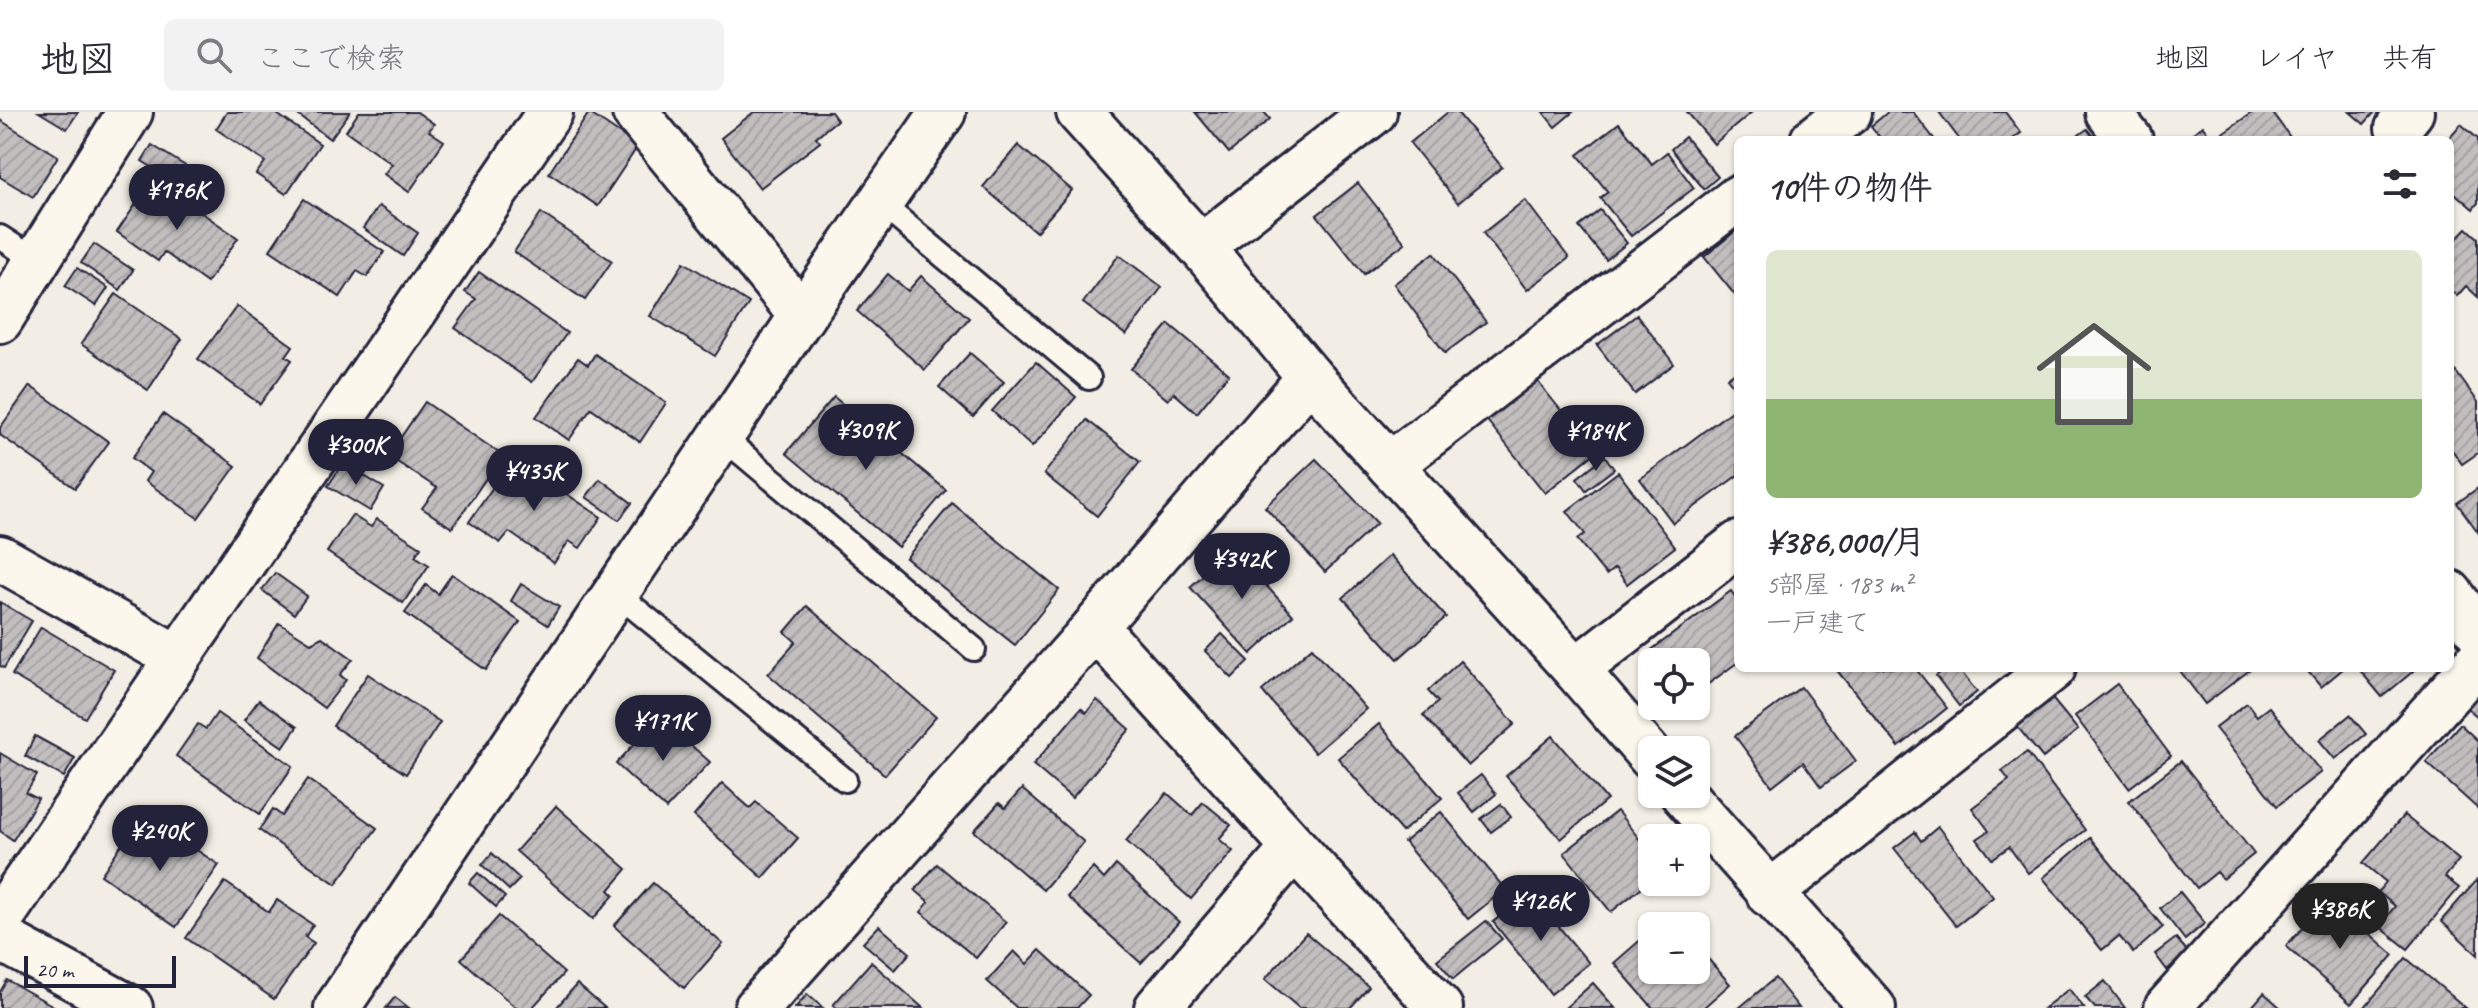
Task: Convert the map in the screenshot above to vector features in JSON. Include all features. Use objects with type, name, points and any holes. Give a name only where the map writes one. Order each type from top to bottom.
[{"type":"street","points":[[0,320],[130,112]]},
{"type":"street","points":[[0,919],[550,112]]},
{"type":"street","points":[[635,112],[802,316]]},
{"type":"street","points":[[337,1008],[802,316],[943,112]]},
{"type":"street","points":[[1079,112],[1201,247],[1310,377],[1638,742]]},
{"type":"street","points":[[1201,247],[1374,112]]},
{"type":"street","points":[[1818,136],[1849,112]]},
{"type":"street","points":[[2108,112],[2127,136]]},
{"type":"street","points":[[1390,465],[1734,201]]},
{"type":"street","points":[[757,1008],[1095,627],[1310,377]]},
{"type":"street","points":[[1576,670],[1734,547]]},
{"type":"street","points":[[0,558],[178,658]]},
{"type":"street","points":[[2454,598],[2478,631]]},
{"type":"street","points":[[1095,627],[1440,1008]]},
{"type":"street","points":[[2167,1008],[2478,661]]},
{"type":"street","points":[[1769,894],[2048,672]]},
{"type":"street","points":[[1695,808],[1873,1008]]},
{"type":"street","points":[[1157,1008],[1293,849]]},
{"type":"street","points":[[0,938],[130,1008]]},
{"type":"lane","points":[[880,203],[1089,378]]},
{"type":"lane","points":[[0,237],[37,261]]},
{"type":"lane","points":[[721,436],[974,649]]},
{"type":"lane","points":[[616,593],[845,780]]},
{"type":"building","points":[[39,112],[78,112],[67,129]]},
{"type":"building","points":[[227,112],[274,112],[320,144],[286,194],[256,174],[265,162],[216,129]]},
{"type":"building","points":[[294,112],[350,112],[330,139]]},
{"type":"building","points":[[359,112],[417,112],[434,124],[429,131],[444,141],[409,192],[384,174],[392,164],[346,131]]},
{"type":"building","points":[[754,112],[831,112],[837,120],[816,137],[820,142],[760,188],[721,138]]},
{"type":"building","points":[[1195,112],[1264,112],[1270,119],[1229,153]]},
{"type":"building","points":[[1448,112],[1457,112],[1502,167],[1458,203],[1410,143]]},
{"type":"building","points":[[1543,112],[1573,112],[1555,127]]},
{"type":"building","points":[[1687,112],[1752,112],[1714,144]]},
{"type":"building","points":[[1888,112],[1913,112],[1932,136],[1879,136],[1871,126]]},
{"type":"building","points":[[1939,112],[2005,112],[2021,133],[2017,136],[1957,136]]},
{"type":"building","points":[[2253,112],[2272,112],[2289,136],[2222,136]]},
{"type":"building","points":[[2350,112],[2375,112],[2364,124]]},
{"type":"building","points":[[589,113],[638,146],[598,206],[549,173]]},
{"type":"building","points":[[0,120],[58,156],[33,197],[0,177]]},
{"type":"building","points":[[1619,123],[1652,164],[1667,152],[1694,188],[1631,236],[1600,198],[1608,192],[1578,155]]},
{"type":"building","points":[[2461,124],[2478,139],[2478,203],[2473,209],[2454,192],[2454,136],[2450,136]]},
{"type":"building","points":[[2203,126],[2210,136],[2189,136]]},
{"type":"building","points":[[2087,129],[2093,136],[2077,136]]},
{"type":"building","points":[[1685,137],[1718,177],[1704,189],[1671,149]]},
{"type":"building","points":[[152,145],[187,167],[177,183],[142,161]]},
{"type":"building","points":[[1018,145],[1072,190],[1036,232],[983,187]]},
{"type":"building","points":[[153,179],[238,238],[207,283],[164,252],[158,261],[117,232]]},
{"type":"building","points":[[1358,183],[1405,243],[1364,274],[1317,215]]},
{"type":"building","points":[[304,199],[384,252],[367,277],[357,271],[340,297],[270,250]]},
{"type":"building","points":[[1525,200],[1569,258],[1527,290],[1483,233]]},
{"type":"building","points":[[379,206],[418,233],[403,256],[363,228]]},
{"type":"building","points":[[1600,210],[1627,243],[1606,260],[1579,227]]},
{"type":"building","points":[[541,213],[612,261],[585,300],[514,252]]},
{"type":"building","points":[[2467,228],[2478,238],[2478,297],[2466,286],[2457,296],[2454,293],[2454,242]]},
{"type":"building","points":[[1734,232],[1734,294],[1704,257]]},
{"type":"building","points":[[94,244],[133,270],[120,290],[81,263]]},
{"type":"building","points":[[1434,253],[1486,322],[1445,353],[1394,284]]},
{"type":"building","points":[[1119,255],[1162,287],[1126,335],[1083,303]]},
{"type":"building","points":[[684,262],[749,303],[715,356],[650,316]]},
{"type":"building","points":[[77,268],[108,288],[96,306],[65,286]]},
{"type":"building","points":[[479,272],[567,333],[532,382],[455,328],[476,299],[465,292]]},
{"type":"building","points":[[888,274],[908,291],[921,276],[969,318],[925,370],[857,311]]},
{"type":"building","points":[[116,294],[182,339],[148,390],[81,344]]},
{"type":"building","points":[[237,306],[293,346],[286,356],[292,360],[260,404],[198,359]]},
{"type":"building","points":[[1637,315],[1674,364],[1635,394],[1597,345]]},
{"type":"building","points":[[1169,324],[1229,374],[1197,413],[1174,393],[1168,400],[1131,369]]},
{"type":"building","points":[[970,353],[1004,382],[973,417],[939,387]]},
{"type":"building","points":[[595,354],[666,403],[640,442],[591,408],[569,440],[536,417],[578,358],[588,365]]},
{"type":"building","points":[[1036,362],[1076,397],[1032,447],[992,411]]},
{"type":"building","points":[[2454,369],[2478,402],[2478,453],[2462,464],[2454,453]]},
{"type":"building","points":[[1734,373],[1734,387],[1727,378]]},
{"type":"building","points":[[1535,378],[1595,453],[1545,493],[1485,418]]},
{"type":"building","points":[[30,386],[109,442],[75,488],[0,435],[0,428]]},
{"type":"building","points":[[834,397],[946,490],[898,547],[786,453]]},
{"type":"building","points":[[425,402],[502,455],[452,528],[422,508],[437,488],[388,456]]},
{"type":"building","points":[[1734,409],[1734,478],[1673,523],[1640,479]]},
{"type":"building","points":[[163,414],[236,466],[198,518],[145,481],[151,472],[132,458]]},
{"type":"building","points":[[1087,420],[1140,462],[1097,516],[1044,474]]},
{"type":"building","points":[[1605,456],[1614,469],[1586,490],[1577,478]]},
{"type":"building","points":[[513,458],[601,517],[580,548],[569,541],[554,563],[509,532],[500,543],[469,522]]},
{"type":"building","points":[[1316,459],[1377,523],[1325,572],[1265,507]]},
{"type":"building","points":[[343,463],[384,488],[370,511],[328,486]]},
{"type":"building","points":[[1618,472],[1675,547],[1627,584],[1615,568],[1606,575],[1577,539],[1585,534],[1567,511]]},
{"type":"building","points":[[600,479],[632,503],[619,520],[586,497]]},
{"type":"building","points":[[2478,488],[2478,532],[2457,503]]},
{"type":"building","points":[[952,503],[1059,590],[1015,645],[906,558]]},
{"type":"building","points":[[352,515],[371,527],[377,519],[421,547],[415,556],[429,565],[403,603],[327,552]]},
{"type":"building","points":[[1232,548],[1293,615],[1251,654],[1190,587]]},
{"type":"building","points":[[1390,555],[1446,617],[1398,659],[1343,598]]},
{"type":"building","points":[[275,573],[307,596],[294,614],[262,590]]},
{"type":"building","points":[[452,574],[520,622],[486,670],[405,613],[426,585],[438,594]]},
{"type":"building","points":[[521,584],[559,607],[548,625],[511,601]]},
{"type":"building","points":[[1731,591],[1734,595],[1734,665],[1710,683],[1710,648],[1654,648]]},
{"type":"building","points":[[0,602],[32,621],[4,668],[0,666]]},
{"type":"building","points":[[807,606],[936,717],[885,775],[768,674],[796,642],[785,632]]},
{"type":"building","points":[[279,623],[311,643],[322,637],[353,659],[340,675],[346,680],[324,708],[257,658]]},
{"type":"building","points":[[41,627],[114,670],[85,718],[12,675]]},
{"type":"building","points":[[1222,634],[1249,661],[1232,678],[1205,651]]},
{"type":"building","points":[[1312,647],[1366,709],[1315,753],[1262,691]]},
{"type":"building","points":[[1460,661],[1515,724],[1468,766],[1423,715],[1438,702],[1428,691]]},
{"type":"building","points":[[1838,672],[1918,672],[1947,708],[1899,747]]},
{"type":"building","points":[[1941,672],[1961,672],[1977,692],[1959,706],[1936,676]]},
{"type":"building","points":[[2181,672],[2247,672],[2205,704]]},
{"type":"building","points":[[2308,672],[2339,672],[2321,687]]},
{"type":"building","points":[[2361,672],[2412,672],[2382,697]]},
{"type":"building","points":[[368,674],[440,722],[406,774],[333,726]]},
{"type":"building","points":[[2117,684],[2171,756],[2129,788],[2075,716]]},
{"type":"building","points":[[1801,687],[1856,761],[1821,787],[1803,762],[1772,786],[1735,736]]},
{"type":"building","points":[[2478,689],[2478,717],[2465,706]]},
{"type":"building","points":[[2050,696],[2078,730],[2043,758],[2015,724]]},
{"type":"building","points":[[259,700],[297,727],[283,747],[244,720]]},
{"type":"building","points":[[1097,700],[1130,729],[1072,798],[1033,765],[1081,708],[1086,713]]},
{"type":"building","points":[[2247,703],[2257,716],[2269,707],[2321,772],[2277,806],[2215,728]]},
{"type":"building","points":[[217,713],[293,766],[260,814],[176,756],[198,724],[206,729]]},
{"type":"building","points":[[2350,715],[2366,734],[2335,759],[2319,740]]},
{"type":"building","points":[[659,717],[710,762],[666,809],[616,764]]},
{"type":"building","points":[[1379,724],[1442,798],[1402,832],[1338,758]]},
{"type":"building","points":[[2460,724],[2478,741],[2478,809],[2426,762]]},
{"type":"building","points":[[35,736],[75,758],[64,777],[25,756]]},
{"type":"building","points":[[1553,736],[1607,800],[1561,839],[1506,776]]},
{"type":"building","points":[[2027,752],[2085,830],[2028,873],[2009,847],[1992,859],[1977,839],[1989,831],[1972,808],[2009,780],[2002,771]]},
{"type":"building","points":[[0,753],[37,775],[26,793],[38,799],[13,840],[0,831]]},
{"type":"building","points":[[2181,761],[2254,854],[2223,879],[2217,872],[2197,888],[2129,801]]},
{"type":"building","points":[[1481,775],[1496,794],[1474,812],[1458,793]]},
{"type":"building","points":[[308,779],[377,828],[336,884],[259,830],[273,809],[282,816]]},
{"type":"building","points":[[722,783],[750,808],[756,802],[798,838],[763,878],[694,816]]},
{"type":"building","points":[[1022,789],[1084,842],[1043,890],[974,831],[999,803],[1005,808]]},
{"type":"building","points":[[1167,793],[1192,815],[1203,802],[1231,825],[1219,839],[1233,851],[1191,899],[1126,841]]},
{"type":"building","points":[[1501,804],[1511,817],[1491,832],[1481,819]]},
{"type":"building","points":[[556,806],[627,869],[609,890],[614,895],[593,919],[516,851]]},
{"type":"building","points":[[1617,811],[1638,837],[1638,890],[1611,912],[1564,853]]},
{"type":"building","points":[[1441,812],[1505,889],[1468,919],[1404,842]]},
{"type":"building","points":[[2404,815],[2459,860],[2445,877],[2459,888],[2408,949],[2379,926],[2395,906],[2378,892],[2386,882],[2363,863]]},
{"type":"building","points":[[135,825],[158,841],[167,830],[219,865],[176,927],[101,875]]},
{"type":"building","points":[[1938,827],[1993,897],[1956,926],[1894,848],[1915,832],[1921,841]]},
{"type":"building","points":[[2090,838],[2163,927],[2133,953],[2119,936],[2102,950],[2043,878]]},
{"type":"building","points":[[492,853],[520,879],[509,890],[482,865]]},
{"type":"building","points":[[937,864],[1006,922],[976,958],[921,912],[929,902],[915,890]]},
{"type":"building","points":[[1116,865],[1179,922],[1141,963],[1067,897],[1093,868],[1104,879]]},
{"type":"building","points":[[478,873],[505,897],[496,907],[469,883]]},
{"type":"building","points":[[2478,879],[2478,955],[2441,921]]},
{"type":"building","points":[[225,882],[269,912],[277,900],[313,925],[305,937],[314,943],[274,999],[186,938]]},
{"type":"building","points":[[653,883],[723,944],[684,988],[614,926]]},
{"type":"building","points":[[1530,892],[1589,963],[1551,994],[1493,922]]},
{"type":"building","points":[[2180,892],[2205,923],[2185,940],[2160,908]]},
{"type":"building","points":[[2329,898],[2394,955],[2351,1004],[2286,946]]},
{"type":"building","points":[[499,916],[564,973],[532,1008],[516,1008],[461,959]]},
{"type":"building","points":[[1486,921],[1502,939],[1453,979],[1437,960]]},
{"type":"building","points":[[879,926],[910,953],[895,970],[863,943]]},
{"type":"building","points":[[1306,933],[1369,987],[1350,1008],[1299,1008],[1265,979]]},
{"type":"building","points":[[2176,938],[2188,952],[2167,970],[2155,954]]},
{"type":"building","points":[[1638,942],[1638,984],[1710,984],[1710,961],[1730,984],[1703,1008],[1653,1008],[1614,963]]},
{"type":"building","points":[[1040,950],[1089,995],[1077,1008],[1017,1008],[987,981],[1014,951],[1027,964]]},
{"type":"building","points":[[2406,958],[2466,1008],[2364,1008]]},
{"type":"building","points":[[871,962],[923,1008],[837,1008],[833,1005]]},
{"type":"building","points":[[1775,978],[1799,1008],[1739,1008]]},
{"type":"building","points":[[7,980],[57,1008],[0,1008],[0,992]]},
{"type":"building","points":[[2105,981],[2125,1008],[2095,1008],[2085,997]]},
{"type":"building","points":[[1593,983],[1615,1008],[1565,1008]]},
{"type":"building","points":[[577,984],[605,1008],[556,1008]]},
{"type":"building","points":[[2069,989],[2084,1008],[2044,1008]]},
{"type":"building","points":[[2264,993],[2281,1008],[2251,1008]]},
{"type":"building","points":[[807,994],[823,1008],[795,1008]]},
{"type":"building","points":[[395,997],[409,1008],[386,1008]]}]
